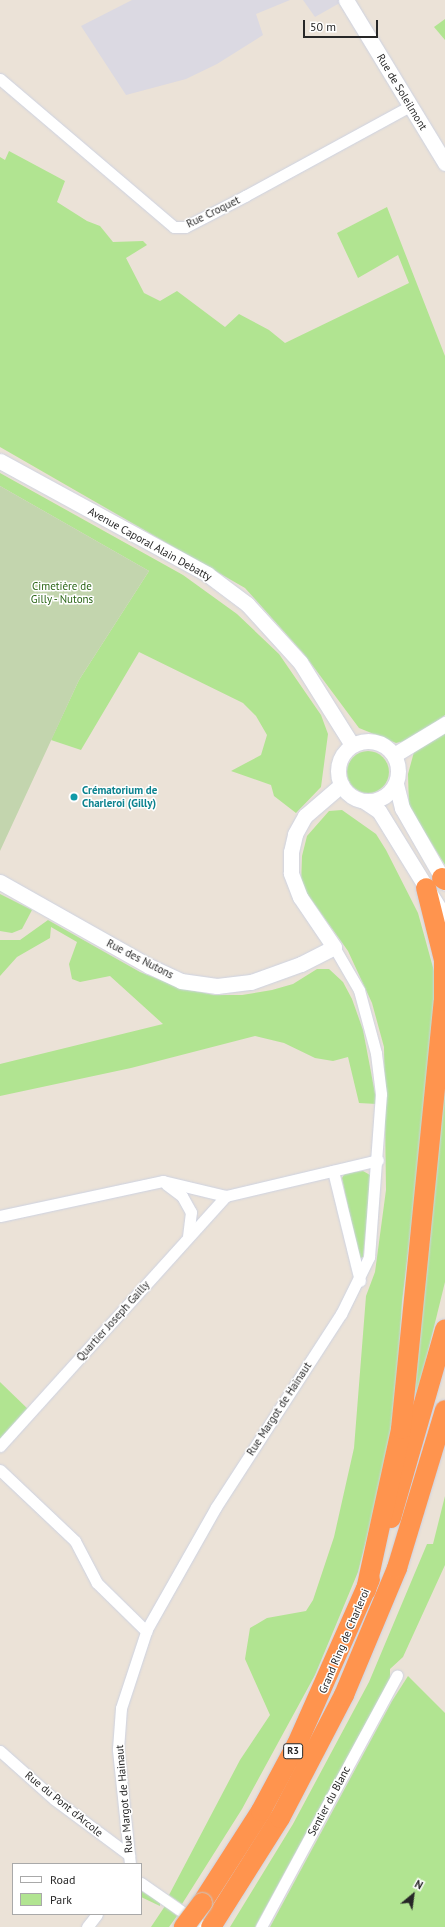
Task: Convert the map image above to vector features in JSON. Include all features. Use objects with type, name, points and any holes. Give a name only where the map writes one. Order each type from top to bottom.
[{"type":"highway","points":[[366,1590],[401,1429],[445,1000],[439,882]]},
{"type":"highway","name":"Grand Ring de Charleroi","points":[[184,1927],[202,1903],[261,1810],[297,1744],[366,1590],[400,1492],[445,1330]]},
{"type":"highway","name":"Grand Ring de Charleroi","points":[[211,1923],[280,1818],[344,1695],[397,1568],[422,1490],[445,1410]]},
{"type":"highway","points":[[422,1490],[445,1452]]},
{"type":"main road","name":"Rue de Soleilmont","points":[[346,0],[445,163]]},
{"type":"main road","name":"Avenue Caporal Alain Debatty","points":[[0,460],[207,574],[247,604],[300,662],[352,745]]},
{"type":"main road","points":[[394,755],[445,724]]},
{"type":"main road","points":[[439,882],[379,811],[364,801],[347,793],[341,785],[339,763],[352,745],[375,741],[394,755],[399,769],[396,784],[402,808],[439,882],[445,918]]},
{"type":"main road","points":[[364,801],[377,800],[396,784]]},
{"type":"main road","points":[[334,947],[300,897],[291,873],[291,852],[295,834],[305,816],[341,785]]},
{"type":"main road","name":"Rue des Nutons","points":[[0,882],[150,966],[181,980],[218,986],[251,982],[301,964],[334,947]]},
{"type":"street","name":"Rue Croquet","points":[[0,79],[174,228],[185,227],[245,196],[410,106]]},
{"type":"street","name":"Rue Margot de Hainaut","points":[[129,1859],[118,1749],[121,1708],[146,1632],[216,1507],[360,1280],[373,1233],[382,1094],[376,1053],[359,990],[334,947]]},
{"type":"street","points":[[0,1216],[159,1181],[226,1196],[378,1160]]},
{"type":"street","points":[[333,1171],[360,1280]]},
{"type":"street","points":[[159,1181],[178,1193],[187,1204],[191,1219],[188,1237]]},
{"type":"street","name":"Quartier Joseph Gailly","points":[[0,1446],[226,1196]]},
{"type":"street","points":[[0,1470],[75,1541],[97,1584],[146,1632]]},
{"type":"street","name":"Sentier du Blanc","points":[[261,1927],[397,1675]]},
{"type":"street","name":"Rue du Pont d'Arcole","points":[[0,1751],[54,1799],[129,1859]]},
{"type":"street","points":[[142,1884],[211,1923]]},
{"type":"street","points":[[87,1927],[96,1915]]},
{"type":"shaded area","points":[[132,0],[290,0],[256,14],[263,35],[217,64],[186,79],[126,95],[81,26]]},
{"type":"shaded area","points":[[303,0],[345,0],[315,17]]},
{"type":"green space","points":[[445,19],[445,40],[434,27]]},
{"type":"green space","points":[[9,151],[65,181],[57,202],[87,221],[100,226],[113,242],[143,241],[147,245],[126,258],[144,293],[160,301],[177,291],[225,327],[239,314],[269,330],[285,343],[409,283],[398,255],[358,278],[337,233],[387,207],[445,356],[445,715],[414,739],[396,743],[359,728],[304,654],[245,588],[0,447],[0,157],[5,160]]},
{"type":"green space","points":[[0,473],[183,575],[237,614],[279,654],[321,715],[328,734],[321,787],[296,813],[274,796],[271,785],[231,771],[261,755],[267,735],[256,716],[243,703],[139,652],[81,750],[51,740],[79,680],[149,571],[0,486]]},
{"type":"green space","name":"Cimetière de Gilly - Nutons","points":[[0,486],[149,571],[79,680],[0,851]]},
{"type":"green space","points":[[445,728],[445,865],[409,807],[408,774],[417,741]]},
{"type":"green space","points":[[364,751],[372,751],[380,754],[386,760],[389,772],[386,784],[380,790],[372,793],[364,793],[356,790],[350,784],[347,776],[347,768],[350,760],[356,754]]},
{"type":"green space","points":[[342,810],[376,834],[386,850],[418,913],[437,982],[425,1115],[402,1302],[394,1432],[358,1572],[315,1675],[242,1809],[182,1904],[169,1895],[240,1760],[270,1715],[245,1659],[250,1628],[267,1618],[306,1611],[313,1600],[334,1537],[354,1448],[366,1296],[375,1272],[386,1190],[384,1047],[372,1003],[348,951],[301,885],[302,856],[307,836],[329,811]]},
{"type":"green space","points":[[0,894],[32,910],[22,929],[12,933],[0,931]]},
{"type":"green space","points":[[48,920],[140,972],[181,988],[214,995],[242,995],[272,990],[293,984],[317,969],[329,969],[343,982],[352,999],[363,1030],[377,1104],[359,1103],[348,1057],[333,1061],[315,1058],[284,1043],[255,1036],[131,1068],[0,1096],[0,1064],[163,1024],[110,976],[80,982],[72,979],[69,964],[77,942],[51,927],[50,938],[17,957],[0,976],[0,940],[20,940]]},
{"type":"green space","points":[[445,1062],[445,1282],[408,1433]]},
{"type":"green space","points":[[363,1171],[370,1175],[371,1180],[363,1257],[359,1259],[342,1178],[345,1173]]},
{"type":"green space","points":[[0,1382],[31,1412],[0,1446]]},
{"type":"green space","points":[[445,1496],[445,1565],[403,1657],[390,1669],[390,1679],[255,1927],[230,1927],[293,1824],[369,1682],[427,1544],[433,1544]]},
{"type":"green space","points":[[408,1676],[445,1713],[445,1927],[270,1927],[392,1701]]},
{"type":"green space","points":[[142,1892],[160,1902],[160,1906],[142,1897]]},
{"type":"green space","points":[[165,1906],[177,1916],[169,1927],[151,1927]]},
{"type":"place","name":"Crématorium de Charleroi (Gilly)","points":[[74,797]]}]
